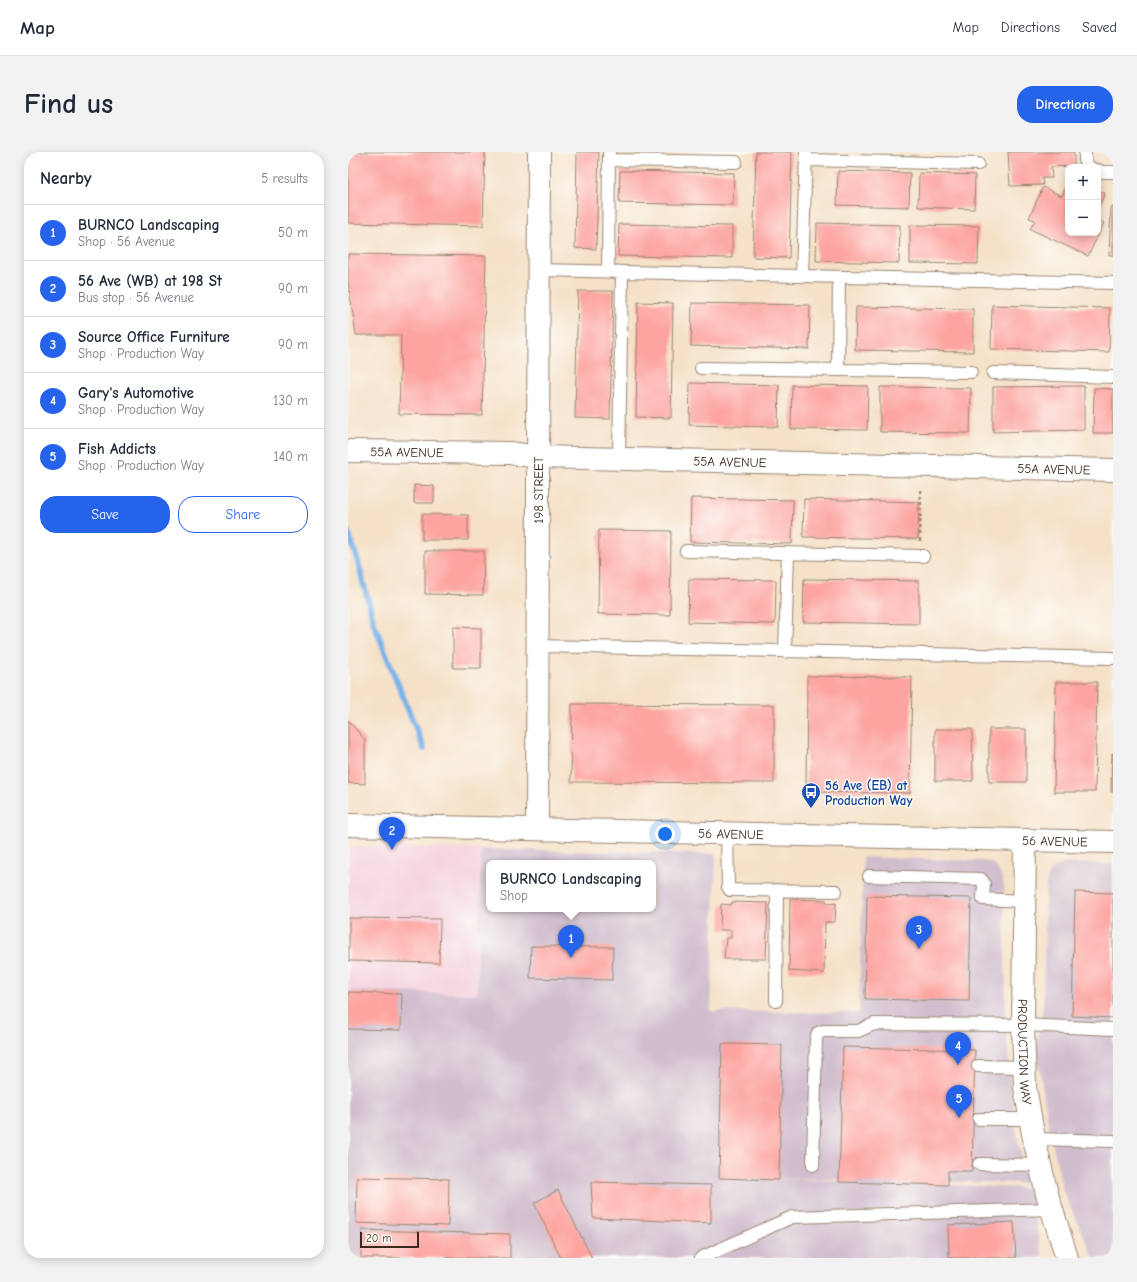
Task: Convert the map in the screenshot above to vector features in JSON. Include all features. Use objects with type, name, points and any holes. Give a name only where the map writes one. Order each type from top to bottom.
[{"type":"street","name":"198 STREET","points":[[537,829],[539,152]]},
{"type":"street","name":"55A AVENUE","points":[[348,451],[510,454],[538,457],[1113,470]]},
{"type":"street","name":"56 AVENUE","points":[[348,825],[1113,842]]},
{"type":"street","name":"PRODUCTION WAY","points":[[1025,840],[1023,1025],[1025,1087],[1040,1165],[1067,1258]]},
{"type":"lane","points":[[1084,164],[1085,152]]},
{"type":"lane","points":[[608,272],[609,156],[736,162]]},
{"type":"lane","points":[[802,276],[806,156],[978,164]]},
{"type":"lane","points":[[1101,171],[1113,172]]},
{"type":"lane","points":[[538,270],[1113,284]]},
{"type":"lane","points":[[619,459],[622,272]]},
{"type":"lane","points":[[838,370],[839,277]]},
{"type":"lane","points":[[701,368],[971,372]]},
{"type":"lane","points":[[993,373],[1113,377]]},
{"type":"lane","points":[[686,551],[922,556]]},
{"type":"lane","points":[[785,652],[788,554]]},
{"type":"lane","points":[[537,646],[1113,658]]},
{"type":"lane","points":[[728,833],[729,888],[836,891]]},
{"type":"lane","points":[[869,876],[981,879],[984,882],[983,899],[1024,900]]},
{"type":"lane","points":[[776,1001],[777,890]]},
{"type":"lane","points":[[813,1165],[816,1040],[818,1033],[824,1031],[858,1031],[874,1024],[1023,1025],[1113,1029]]},
{"type":"lane","points":[[978,1066],[1024,1067]]},
{"type":"lane","points":[[979,1120],[1113,1141]]},
{"type":"lane","points":[[979,1164],[1040,1165]]},
{"type":"lane","points":[[701,1258],[792,1217],[1052,1209]]},
{"type":"path","points":[[921,489],[922,556]]},
{"type":"shaded area","points":[[348,846],[481,849],[477,994],[348,991]]},
{"type":"shaded area","points":[[481,849],[716,854],[711,1011],[859,1013],[863,857],[983,861],[992,863],[1001,875],[1004,885],[1006,1033],[1014,1118],[1026,1183],[745,1177],[1030,1188],[1043,1258],[348,1258],[348,991],[477,994]]},
{"type":"shaded area","points":[[1067,863],[1113,864],[1113,1258],[1094,1258],[1063,1191],[1049,1127],[1036,1047],[1043,1009],[1046,884],[1053,868]]},
{"type":"building","points":[[348,152],[485,152],[483,226],[348,223]]},
{"type":"building","points":[[577,152],[599,152],[596,249],[575,248]]},
{"type":"building","points":[[756,152],[792,152],[789,258],[753,257]]},
{"type":"building","points":[[1008,152],[1074,152],[1074,164],[1065,164],[1065,166],[1051,167],[1052,178],[1042,178],[1043,185],[1010,186]]},
{"type":"building","points":[[620,171],[734,173],[733,205],[619,203]]},
{"type":"building","points":[[838,171],[910,173],[909,207],[837,205]]},
{"type":"building","points":[[919,173],[975,175],[974,209],[918,207]]},
{"type":"building","points":[[1043,187],[1062,196],[1065,190],[1065,236],[1098,236],[1088,256],[1030,229],[1035,220],[1029,218]]},
{"type":"building","points":[[1101,191],[1105,193],[1101,202]]},
{"type":"building","points":[[1111,207],[1113,207],[1113,255],[1109,255]]},
{"type":"building","points":[[1101,222],[1104,223],[1101,229]]},
{"type":"building","points":[[817,223],[900,225],[899,263],[816,261]]},
{"type":"building","points":[[619,224],[732,226],[732,258],[618,256]]},
{"type":"building","points":[[910,225],[979,226],[978,264],[910,263]]},
{"type":"building","points":[[348,254],[486,256],[482,415],[399,414],[401,335],[356,335],[348,281]]},
{"type":"building","points":[[578,291],[613,291],[610,419],[575,418]]},
{"type":"building","points":[[638,302],[673,303],[671,418],[636,417]]},
{"type":"building","points":[[692,303],[810,305],[809,349],[691,346]]},
{"type":"building","points":[[992,305],[1110,308],[1109,352],[991,349]]},
{"type":"building","points":[[856,307],[973,309],[973,352],[855,350]]},
{"type":"building","points":[[690,383],[779,385],[778,427],[689,425]]},
{"type":"building","points":[[792,385],[868,386],[867,430],[791,429]]},
{"type":"building","points":[[1084,386],[1084,430],[993,432],[993,387]]},
{"type":"building","points":[[880,387],[971,388],[970,433],[880,432]]},
{"type":"building","points":[[1094,388],[1113,389],[1113,433],[1093,433]]},
{"type":"building","points":[[414,485],[434,486],[434,503],[414,503]]},
{"type":"building","points":[[691,498],[793,500],[792,544],[690,542]]},
{"type":"building","points":[[804,499],[919,502],[918,539],[803,537]]},
{"type":"building","points":[[422,514],[468,515],[468,540],[422,540]]},
{"type":"building","points":[[599,530],[671,531],[670,615],[598,614]]},
{"type":"building","points":[[425,551],[484,551],[483,595],[425,594]]},
{"type":"building","points":[[689,579],[776,580],[775,624],[688,622]]},
{"type":"building","points":[[804,579],[919,581],[919,624],[803,622]]},
{"type":"building","points":[[453,627],[481,628],[481,668],[453,668]]},
{"type":"building","points":[[807,676],[912,677],[910,793],[806,792]]},
{"type":"building","points":[[1056,682],[1097,682],[1095,792],[1054,792]]},
{"type":"building","points":[[572,704],[774,705],[774,783],[571,782]]},
{"type":"building","points":[[348,720],[365,740],[365,784],[348,783]]},
{"type":"building","points":[[935,729],[972,729],[973,781],[935,781]]},
{"type":"building","points":[[989,729],[1026,729],[1026,782],[989,782]]},
{"type":"building","points":[[1112,753],[1113,792],[1111,792]]},
{"type":"building","points":[[1075,892],[1113,893],[1113,1018],[1072,1016]]},
{"type":"building","points":[[867,896],[971,898],[969,1001],[865,999]]},
{"type":"building","points":[[790,899],[826,900],[827,904],[836,903],[835,922],[825,922],[824,973],[789,971]]},
{"type":"building","points":[[732,902],[768,903],[766,959],[724,959],[726,938],[731,938],[731,930],[720,930],[721,904],[731,905]]},
{"type":"building","points":[[349,918],[440,919],[439,963],[349,961]]},
{"type":"building","points":[[531,946],[613,947],[612,980],[530,978]]},
{"type":"building","points":[[348,992],[402,994],[401,1030],[348,1029]]},
{"type":"building","points":[[722,1044],[782,1045],[779,1180],[719,1178]]},
{"type":"building","points":[[843,1047],[975,1050],[972,1171],[948,1171],[948,1185],[839,1182]]},
{"type":"building","points":[[357,1177],[449,1179],[448,1226],[356,1223]]},
{"type":"building","points":[[591,1182],[711,1185],[711,1223],[593,1218]]},
{"type":"building","points":[[558,1190],[592,1258],[561,1258],[534,1203]]},
{"type":"building","points":[[1014,1222],[1016,1258],[949,1258],[948,1225]]},
{"type":"building","points":[[362,1230],[510,1234],[510,1258],[361,1258]]},
{"type":"waterway","points":[[348,532],[358,562],[374,624],[424,749]]},
{"type":"place","name":"56 Ave (EB) at Production Way","points":[[811,809]]},
{"type":"place","name":"56 Ave (WB) at 198 St","points":[[392,850]]},
{"type":"place","name":"Source Office Furniture","points":[[919,949]]},
{"type":"place","name":"BURNCO Landscaping","points":[[571,958]]},
{"type":"place","name":"Gary's Automotive","points":[[958,1065]]},
{"type":"place","name":"Fish Addicts","points":[[959,1118]]}]
